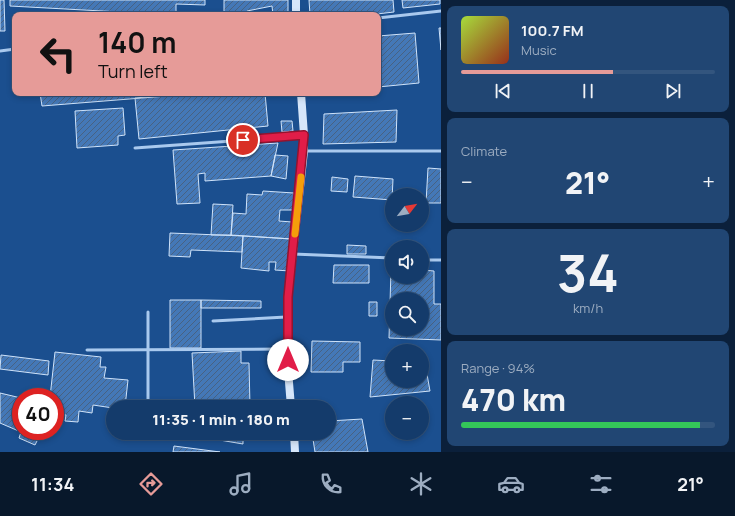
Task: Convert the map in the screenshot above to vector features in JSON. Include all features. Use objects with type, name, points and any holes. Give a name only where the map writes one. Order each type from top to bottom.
[{"type":"street","points":[[296,0],[296,12]]},
{"type":"street","points":[[290,400],[288,370],[288,297],[304,151],[301,96]]},
{"type":"street","points":[[294,440],[295,452]]},
{"type":"lane","points":[[381,18],[441,12]]},
{"type":"lane","points":[[0,50],[12,49]]},
{"type":"lane","points":[[135,148],[304,135]]},
{"type":"lane","points":[[304,151],[441,152]]},
{"type":"lane","points":[[293,254],[385,258]]},
{"type":"lane","points":[[429,260],[441,260]]},
{"type":"lane","points":[[148,312],[148,400]]},
{"type":"lane","points":[[213,321],[288,317]]},
{"type":"lane","points":[[87,350],[288,349]]},
{"type":"building","points":[[0,0],[4,0],[5,31],[0,31]]},
{"type":"building","points":[[10,0],[205,0],[205,5],[176,4],[176,12],[121,12],[10,6]]},
{"type":"building","points":[[224,0],[288,0],[288,12],[273,12],[272,6],[247,12],[224,12]]},
{"type":"building","points":[[309,0],[393,0],[394,12],[381,14],[381,12],[310,12]]},
{"type":"building","points":[[402,0],[440,0],[440,4],[403,8]]},
{"type":"building","points":[[439,28],[441,28],[441,50]]},
{"type":"building","points":[[415,33],[419,83],[381,87],[381,36]]},
{"type":"building","points":[[40,96],[167,96],[42,106]]},
{"type":"building","points":[[158,96],[265,96],[268,126],[139,139],[135,98]]},
{"type":"building","points":[[123,108],[125,135],[118,136],[118,145],[77,148],[75,111]]},
{"type":"building","points":[[397,110],[396,142],[323,144],[324,114]]},
{"type":"building","points":[[281,121],[292,121],[293,131],[282,132]]},
{"type":"building","points":[[278,143],[271,176],[205,181],[205,173],[198,174],[200,203],[177,204],[173,150]]},
{"type":"building","points":[[275,155],[288,156],[286,179],[271,176]]},
{"type":"building","points":[[428,168],[441,169],[441,203],[429,203],[429,188],[427,188]]},
{"type":"building","points":[[355,176],[393,179],[393,188],[385,188],[385,199],[353,197]]},
{"type":"building","points":[[332,177],[348,179],[347,192],[331,191]]},
{"type":"building","points":[[263,191],[294,193],[293,210],[280,210],[279,221],[292,222],[292,239],[231,235],[233,213],[246,214],[247,194],[262,195]]},
{"type":"building","points":[[213,204],[233,205],[231,235],[211,235]]},
{"type":"building","points":[[170,233],[243,236],[242,252],[191,250],[190,257],[169,256]]},
{"type":"building","points":[[243,236],[292,239],[290,271],[275,270],[276,262],[269,262],[269,271],[241,268]]},
{"type":"building","points":[[347,245],[366,246],[366,254],[347,254]]},
{"type":"building","points":[[334,265],[369,265],[369,283],[333,283]]},
{"type":"building","points":[[429,271],[434,271],[434,304],[441,304],[441,340],[389,338],[389,336],[429,336],[429,292],[390,292],[391,284],[429,284]]},
{"type":"building","points":[[170,300],[201,300],[201,348],[170,348]]},
{"type":"building","points":[[201,300],[261,301],[261,308],[201,308]]},
{"type":"building","points":[[369,302],[377,302],[377,316],[369,316]]},
{"type":"building","points":[[312,341],[360,342],[360,362],[343,362],[343,372],[311,372]]},
{"type":"building","points":[[241,351],[241,363],[249,363],[250,400],[195,400],[192,353]]},
{"type":"building","points":[[55,352],[101,357],[100,367],[106,367],[104,378],[128,380],[126,400],[106,400],[106,407],[93,405],[92,413],[79,411],[78,422],[65,421],[64,388],[51,388]]},
{"type":"building","points":[[1,355],[49,361],[48,375],[0,369]]},
{"type":"building","points":[[373,360],[385,361],[385,388],[429,388],[429,385],[430,391],[370,397]]},
{"type":"building","points":[[0,393],[12,396],[12,428],[0,423]]},
{"type":"building","points":[[362,419],[368,452],[315,452],[313,440],[336,440],[336,421]]},
{"type":"building","points":[[24,440],[38,440],[35,445]]},
{"type":"building","points":[[220,440],[243,440],[243,444]]},
{"type":"building","points":[[174,446],[220,452],[173,452]]},
{"type":"slow traffic","points":[[295,234],[301,177]]},
{"type":"route","points":[[243,140],[304,135],[304,151],[288,297],[288,360]]}]
